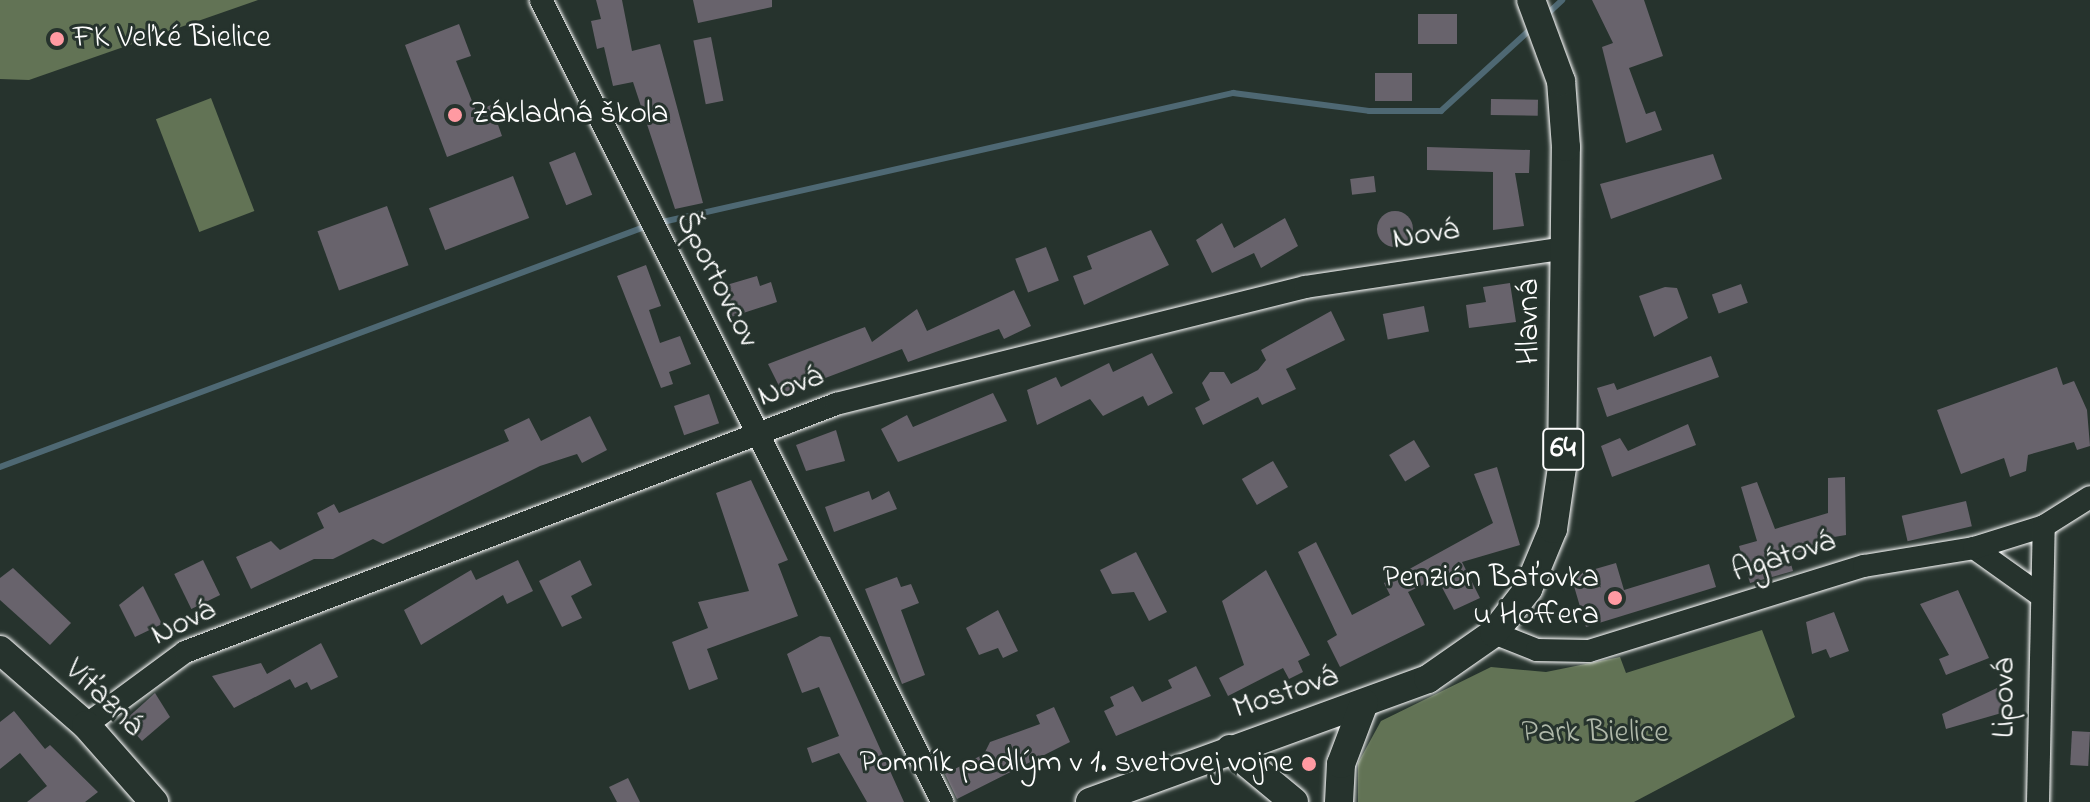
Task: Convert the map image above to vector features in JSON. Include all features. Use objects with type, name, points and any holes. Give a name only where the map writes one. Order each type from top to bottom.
[{"type":"main road","name":"Hlavná","points":[[1494,633],[1535,577],[1556,517],[1566,147],[1550,40],[1531,0]]},
{"type":"main road","name":"Mostová","points":[[1090,802],[1364,703],[1449,668],[1494,633]]},
{"type":"main road","name":"Víťazná","points":[[0,650],[86,725],[154,802]]},
{"type":"main road","points":[[1339,802],[1341,764],[1364,703]]},
{"type":"main road","points":[[1230,749],[1294,802]]},
{"type":"street","name":"Športovcov","points":[[541,0],[942,802]]},
{"type":"street","name":"Nová","points":[[86,725],[185,652],[836,404],[1305,287],[1565,248]]},
{"type":"street","name":"Agátová","points":[[1494,633],[1537,650],[1589,651],[1864,566],[1974,548],[2044,526],[2090,497]]},
{"type":"street","name":"Lipová","points":[[2038,802],[2037,593],[2044,526]]},
{"type":"street","points":[[1974,548],[2037,593]]},
{"type":"green space","name":"FK Veľké Bielice","points":[[0,0],[258,0],[29,80],[0,79]]},
{"type":"green space","points":[[211,98],[254,211],[199,232],[156,119]]},
{"type":"green space","name":"Park Bielice","points":[[1762,630],[1795,717],[1634,802],[1358,802],[1358,763],[1381,721],[1491,667],[1546,672],[1620,657],[1626,673]]},
{"type":"building","points":[[596,0],[622,0],[632,51],[660,44],[703,203],[675,209],[633,82],[613,86],[604,47],[597,49],[591,21],[601,19]]},
{"type":"building","points":[[693,0],[772,0],[772,7],[698,23]]},
{"type":"building","points":[[1592,0],[1644,0],[1663,56],[1629,68],[1646,114],[1655,111],[1662,130],[1626,143],[1602,47],[1613,43]]},
{"type":"building","points":[[1418,14],[1457,14],[1457,44],[1418,44]]},
{"type":"building","points":[[459,24],[471,56],[456,61],[476,111],[491,105],[502,136],[447,157],[405,45]]},
{"type":"building","points":[[711,37],[723,101],[706,104],[693,40]]},
{"type":"building","points":[[1375,73],[1412,73],[1412,101],[1375,101]]},
{"type":"building","points":[[1491,99],[1538,100],[1538,116],[1491,115]]},
{"type":"building","points":[[1427,147],[1530,150],[1529,173],[1515,173],[1524,226],[1493,230],[1493,172],[1427,170]]},
{"type":"building","points":[[575,152],[592,195],[566,205],[549,162]]},
{"type":"building","points":[[1713,154],[1722,179],[1611,219],[1600,184]]},
{"type":"building","points":[[513,176],[529,218],[445,250],[429,208]]},
{"type":"building","points":[[1374,176],[1376,192],[1352,195],[1350,179]]},
{"type":"building","points":[[387,206],[409,265],[339,291],[317,231]]},
{"type":"building","points":[[1395,211],[1408,216],[1413,229],[1408,242],[1395,247],[1382,242],[1377,229],[1382,216]]},
{"type":"building","points":[[1285,218],[1298,246],[1261,268],[1254,253],[1212,273],[1196,240],[1222,223],[1234,248]]},
{"type":"building","points":[[1151,230],[1169,265],[1084,305],[1073,276],[1092,269],[1087,256]]},
{"type":"building","points":[[1046,247],[1059,281],[1028,292],[1015,259]]},
{"type":"building","points":[[646,265],[661,306],[649,310],[660,343],[680,336],[691,364],[669,372],[673,384],[661,388],[617,276]]},
{"type":"building","points":[[757,276],[760,286],[771,282],[777,302],[731,317],[723,286]]},
{"type":"building","points":[[1510,283],[1516,322],[1469,328],[1466,305],[1486,302],[1483,287]]},
{"type":"building","points":[[1741,284],[1748,303],[1719,313],[1712,295]]},
{"type":"building","points":[[1665,287],[1677,288],[1688,318],[1654,337],[1639,296]]},
{"type":"building","points":[[1014,290],[1031,326],[1004,339],[999,329],[908,362],[902,349],[783,394],[768,364],[865,327],[872,342],[917,309],[927,331]]},
{"type":"building","points":[[1424,306],[1429,332],[1388,340],[1383,314]]},
{"type":"building","points":[[1331,311],[1345,340],[1286,369],[1296,389],[1262,405],[1258,397],[1203,425],[1195,408],[1210,400],[1202,383],[1210,372],[1224,372],[1231,384],[1258,370],[1266,360],[1261,350]]},
{"type":"building","points":[[1152,353],[1173,393],[1148,406],[1143,396],[1103,416],[1090,399],[1037,425],[1027,390],[1056,377],[1061,387],[1109,363],[1113,372]]},
{"type":"building","points":[[1711,356],[1719,377],[1607,417],[1597,388],[1614,383],[1617,390]]},
{"type":"building","points":[[2057,367],[2063,385],[2074,381],[2087,410],[2090,446],[2077,450],[2074,442],[2028,455],[2026,471],[2010,477],[2004,458],[1961,474],[1937,410]]},
{"type":"building","points":[[993,393],[1007,421],[898,462],[881,429],[907,415],[913,427]]},
{"type":"building","points":[[709,394],[719,423],[684,435],[674,406]]},
{"type":"building","points":[[590,416],[607,450],[582,463],[577,454],[540,466],[383,544],[373,539],[333,559],[314,559],[251,589],[236,557],[271,541],[280,550],[324,528],[317,513],[334,504],[339,513],[509,441],[504,430],[529,418],[541,441]]},
{"type":"building","points":[[1688,424],[1696,445],[1612,477],[1601,446],[1620,438],[1628,451]]},
{"type":"building","points":[[836,430],[845,461],[806,471],[796,445]]},
{"type":"building","points":[[1414,440],[1430,467],[1405,482],[1389,455]]},
{"type":"building","points":[[1273,461],[1288,487],[1257,505],[1242,479]]},
{"type":"building","points":[[1497,467],[1520,545],[1462,562],[1480,598],[1454,610],[1437,578],[1408,592],[1425,625],[1340,667],[1327,641],[1337,635],[1298,552],[1316,542],[1352,615],[1390,595],[1384,583],[1493,523],[1474,474]]},
{"type":"building","points":[[1845,477],[1846,535],[1834,537],[1834,550],[1788,553],[1793,571],[1750,583],[1739,546],[1757,541],[1741,487],[1757,482],[1775,529],[1828,513],[1828,478]]},
{"type":"building","points":[[751,480],[788,560],[778,564],[798,616],[707,649],[718,679],[689,690],[672,642],[708,628],[698,602],[749,591],[716,493]]},
{"type":"building","points":[[869,491],[872,500],[889,491],[897,509],[834,532],[825,507]]},
{"type":"building","points":[[1966,501],[1972,526],[1908,541],[1902,516]]},
{"type":"building","points":[[1136,552],[1167,612],[1149,621],[1134,592],[1112,594],[1100,570]]},
{"type":"building","points":[[203,560],[220,595],[191,609],[174,574]]},
{"type":"building","points":[[518,560],[533,591],[507,604],[503,595],[421,645],[404,610],[471,570],[476,580]]},
{"type":"building","points":[[580,560],[592,585],[571,596],[582,618],[562,627],[539,581]]},
{"type":"building","name":"Penzión Baťovka u Hoffera","points":[[1616,563],[1624,590],[1709,564],[1716,587],[1586,627],[1571,576]]},
{"type":"building","points":[[13,568],[71,623],[50,645],[0,600],[0,578]]},
{"type":"building","points":[[1266,570],[1310,655],[1298,661],[1303,672],[1289,679],[1283,668],[1228,696],[1219,678],[1244,665],[1222,601]]},
{"type":"building","points":[[897,577],[901,587],[911,584],[919,603],[901,610],[925,675],[902,684],[865,589]]},
{"type":"building","points":[[143,586],[162,624],[135,637],[119,605]]},
{"type":"building","points":[[1958,590],[1989,658],[1946,675],[1939,659],[1949,655],[1920,604]]},
{"type":"building","points":[[998,610],[1018,651],[1003,658],[998,648],[979,655],[966,628]]},
{"type":"building","points":[[1834,612],[1849,651],[1830,658],[1826,649],[1812,654],[1806,622]]},
{"type":"building","points":[[820,636],[830,637],[904,802],[867,802],[839,753],[812,763],[807,748],[839,736],[819,687],[802,693],[787,654]]},
{"type":"building","points":[[321,643],[338,677],[311,690],[307,682],[295,688],[290,679],[234,708],[212,676],[261,663],[267,674]]},
{"type":"building","points":[[1196,666],[1211,696],[1116,736],[1104,711],[1114,706],[1110,697],[1133,686],[1142,702],[1172,688],[1168,680]]},
{"type":"building","points":[[1997,688],[2005,712],[1946,729],[1942,714]]},
{"type":"building","points":[[155,693],[170,717],[142,741],[124,721]]},
{"type":"building","points":[[1054,707],[1070,742],[957,799],[945,774],[984,754],[990,742],[1040,724],[1036,715]]},
{"type":"building","points":[[14,711],[45,749],[50,745],[98,792],[85,802],[27,802],[47,786],[20,753],[0,769],[0,722]]},
{"type":"building","points":[[2072,731],[2090,732],[2088,766],[2070,765]]},
{"type":"building","points":[[628,778],[640,802],[617,802],[609,787]]},
{"type":"waterway","points":[[1544,17],[1562,0]]},
{"type":"waterway","points":[[658,223],[1233,93],[1369,111],[1441,111],[1533,27]]},
{"type":"waterway","points":[[0,467],[647,226]]},
{"type":"place","name":"FK Veľké Bielice","points":[[57,39]]},
{"type":"place","name":"Základná škola","points":[[455,115]]},
{"type":"place","name":"Penzión Baťovka u Hoffera","points":[[1615,598]]},
{"type":"place","name":"Pomník padlým v 1. svetovej vojne","points":[[1309,764]]}]
